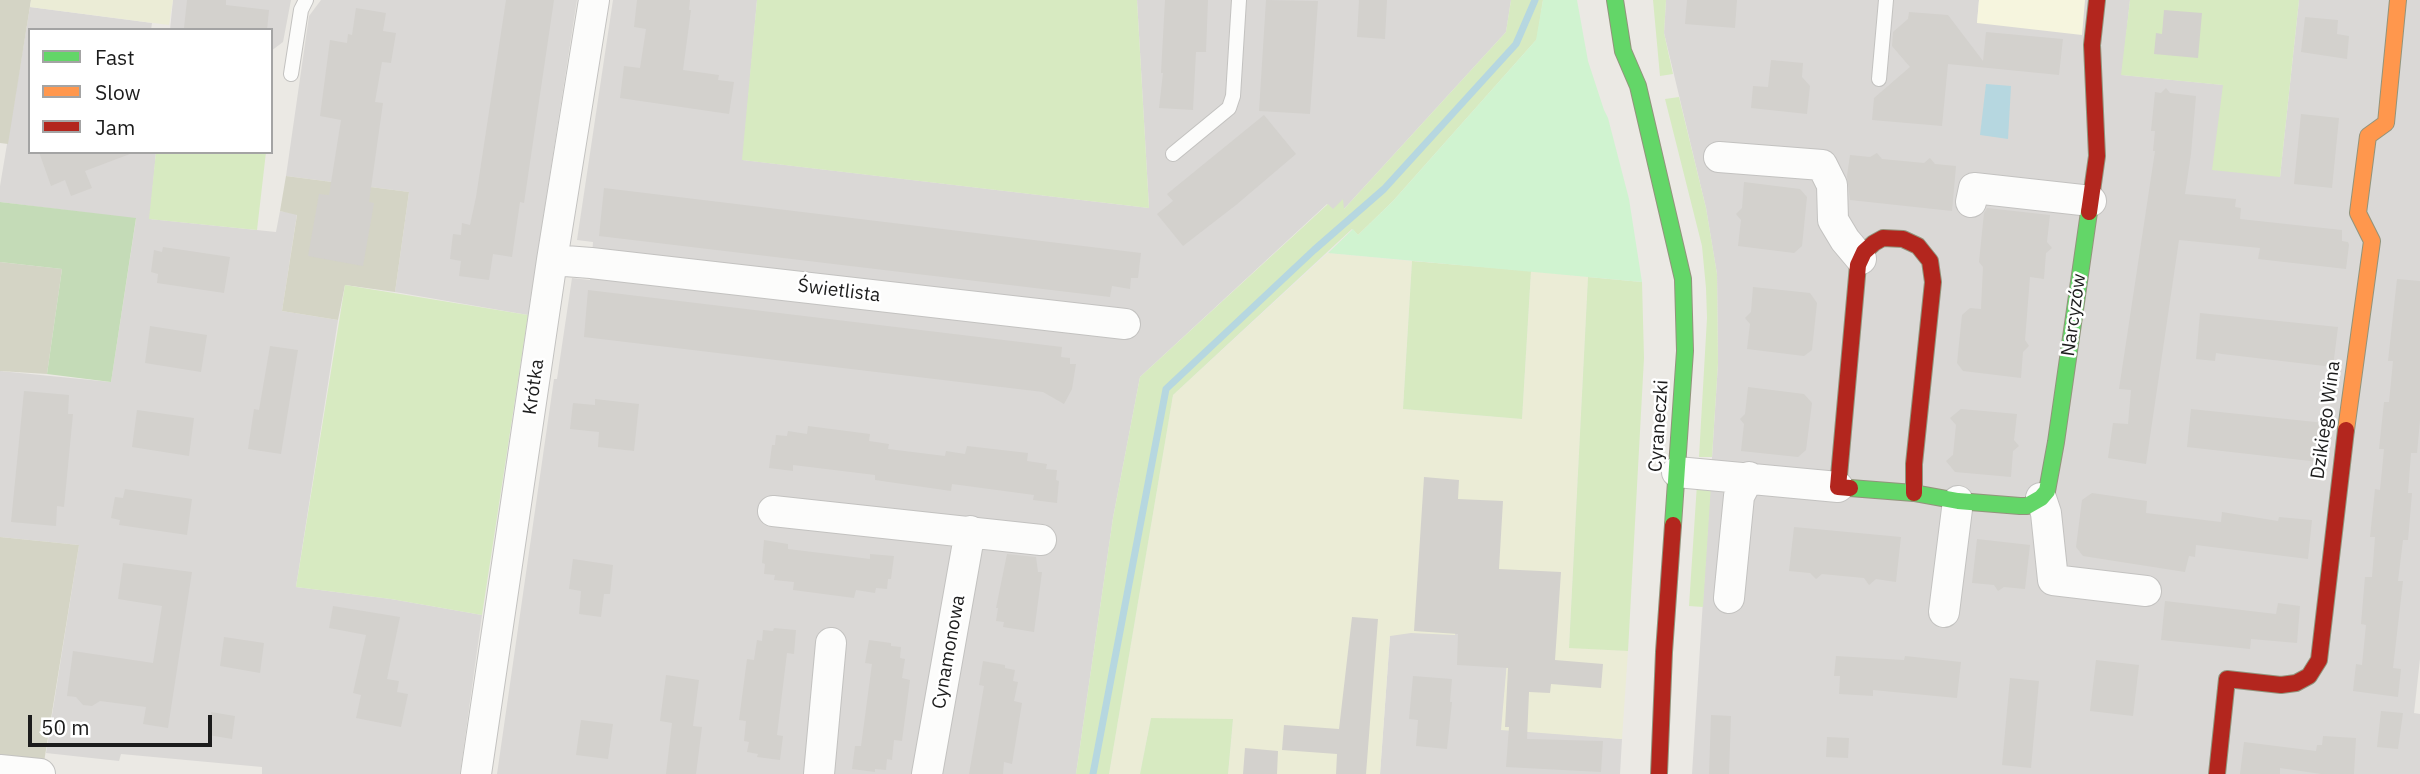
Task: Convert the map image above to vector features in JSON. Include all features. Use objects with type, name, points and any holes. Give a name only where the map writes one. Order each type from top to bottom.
[{"type":"street","name":"Krótka","points":[[476,774],[552,260],[594,0]]},
{"type":"street","name":"Cyraneczki","points":[[1615,0],[1623,51],[1638,86],[1683,279],[1685,351],[1664,652],[1659,774]]},
{"type":"street","name":"Narcyzów","points":[[2041,498],[2047,491],[2056,442],[2097,156],[2092,45],[2097,0]]},
{"type":"street","name":"Dzikiego Wina","points":[[2217,774],[2227,678],[2281,685],[2296,683],[2309,676],[2319,660],[2337,494],[2372,241],[2358,213],[2368,136],[2386,124],[2398,0]]},
{"type":"street","name":"Cyraneczki","points":[[1638,86],[1642,60]]},
{"type":"street","points":[[1719,157],[1822,165],[1832,185],[1833,220],[1861,259]]},
{"type":"street","points":[[1970,202],[1974,188],[2091,201]]},
{"type":"street","points":[[1838,487],[1858,265],[1874,243],[1883,237],[1903,239],[1918,246],[1930,261],[1933,282],[1913,464],[1914,493]]},
{"type":"street","name":"Świetlista","points":[[552,260],[1125,324]]},
{"type":"street","points":[[1677,472],[1914,493],[1958,501],[2020,506],[2027,506],[2041,498],[2046,513],[2053,580],[2146,591]]},
{"type":"street","points":[[1729,598],[1740,496],[1749,477]]},
{"type":"street","points":[[1944,612],[1958,501]]},
{"type":"street","points":[[773,511],[1041,540]]},
{"type":"street","name":"Cynamonowa","points":[[928,774],[970,531]]},
{"type":"street","points":[[819,774],[831,643]]},
{"type":"street","points":[[0,770],[40,774]]},
{"type":"lane","points":[[291,74],[301,10],[306,0]]},
{"type":"lane","points":[[1173,154],[1229,108],[1233,96],[1239,0]]},
{"type":"lane","points":[[1879,79],[1886,0]]},
{"type":"shaded area","points":[[0,0],[31,0],[8,144],[0,143]]},
{"type":"shaded area","points":[[31,0],[173,0],[169,25],[30,7]]},
{"type":"shaded area","points":[[173,0],[291,0],[283,42],[273,50],[273,28],[170,28]]},
{"type":"shaded area","points":[[321,0],[577,0],[528,315],[395,292],[409,192],[286,176],[309,16]]},
{"type":"shaded area","points":[[613,0],[757,0],[743,160],[1149,208],[1137,0],[1511,0],[1506,32],[1343,210],[1332,209],[1327,204],[1140,377],[1113,518],[1076,774],[497,774],[554,379],[557,379],[572,278],[590,280],[593,242],[577,240]]},
{"type":"shaded area","points":[[1666,0],[1979,0],[1977,23],[2085,0],[2130,0],[2122,75],[2224,85],[2280,177],[2299,0],[2420,0],[2420,659],[2414,713],[2420,714],[2420,774],[1692,774],[1718,363],[1717,274],[1706,208],[1664,33]]},
{"type":"shaded area","points":[[1979,0],[2085,0],[2082,35],[1977,23]]},
{"type":"shaded area","points":[[30,7],[152,23],[151,28],[28,28],[28,154],[156,154],[150,219],[276,232],[280,211],[297,214],[282,311],[338,320],[296,587],[391,599],[482,615],[460,774],[262,774],[262,767],[121,754],[119,761],[46,753],[79,545],[0,537],[0,371],[111,382],[136,219],[0,202],[0,186]]},
{"type":"shaded area","points":[[286,176],[409,192],[395,292],[345,285],[338,320],[282,311],[297,215],[280,211]]},
{"type":"shaded area","points":[[1328,253],[1412,261],[1403,409],[1522,419],[1531,271],[1588,277],[1569,647],[1628,651],[1622,739],[1501,730],[1510,628],[1457,625],[1455,635],[1411,633],[1390,636],[1380,774],[1228,774],[1233,720],[1151,718],[1140,774],[1109,774],[1173,395]]},
{"type":"shaded area","points":[[0,262],[62,269],[47,374],[0,371]]},
{"type":"shaded area","points":[[0,537],[79,545],[44,762],[0,758]]},
{"type":"shaded area","points":[[1457,624],[1510,628],[1502,729],[1622,739],[1620,774],[1380,774],[1390,635]]},
{"type":"green space","points":[[757,0],[1137,0],[1149,208],[742,160]]},
{"type":"green space","points":[[1511,0],[1543,0],[1537,39],[1393,201],[1358,235],[1352,229],[1173,395],[1109,774],[1076,774],[1113,518],[1140,377],[1328,204],[1333,209],[1343,199],[1344,209],[1506,32]]},
{"type":"green space","points":[[1543,0],[1577,0],[1588,61],[1608,118],[1629,199],[1642,282],[1328,253],[1353,229],[1358,235],[1393,201],[1536,40]]},
{"type":"green space","points":[[1653,0],[1666,0],[1664,33],[1673,74],[1660,76]]},
{"type":"green space","points":[[2130,0],[2299,0],[2280,177],[2212,170],[2223,85],[2121,75]]},
{"type":"green space","points":[[1679,97],[1706,208],[1717,274],[1718,363],[1712,457],[1699,457],[1707,318],[1702,246],[1665,99]]},
{"type":"green space","points":[[156,154],[266,154],[257,230],[149,219]]},
{"type":"green space","points":[[0,202],[136,218],[111,382],[47,374],[62,269],[0,262]]},
{"type":"green space","points":[[1412,261],[1531,271],[1522,419],[1403,409]]},
{"type":"green space","points":[[1588,277],[1642,282],[1644,358],[1628,651],[1569,648]]},
{"type":"green space","points":[[345,285],[528,315],[482,615],[391,599],[296,587]]},
{"type":"green space","points":[[1697,484],[1711,485],[1703,607],[1689,606]]},
{"type":"green space","points":[[1151,718],[1233,719],[1228,774],[1140,774]]},
{"type":"water","points":[[1986,84],[2011,86],[2008,139],[1980,135]]},
{"type":"building","points":[[187,0],[226,0],[226,5],[269,10],[267,28],[184,28]]},
{"type":"building","points":[[506,0],[554,0],[524,203],[520,202],[512,257],[493,254],[489,280],[459,276],[461,261],[450,259],[453,234],[461,235],[462,223],[470,225]]},
{"type":"building","points":[[637,0],[690,0],[683,70],[719,75],[718,80],[734,82],[729,114],[620,98],[624,66],[640,68],[646,29],[634,27]]},
{"type":"building","points":[[1165,0],[1208,0],[1206,52],[1196,52],[1193,110],[1159,108]]},
{"type":"building","points":[[1266,0],[1318,1],[1310,114],[1259,111]]},
{"type":"building","points":[[1359,0],[1387,0],[1385,39],[1357,37]]},
{"type":"building","points":[[1687,0],[1737,0],[1735,28],[1685,24]]},
{"type":"building","points":[[356,8],[386,13],[383,31],[396,33],[391,63],[382,62],[375,102],[383,103],[369,202],[374,203],[363,266],[308,256],[319,194],[329,195],[341,120],[320,116],[330,40],[347,43],[348,34],[352,35]]},
{"type":"building","points":[[2164,10],[2202,13],[2198,58],[2154,54],[2156,33],[2162,34]]},
{"type":"building","points":[[1909,12],[1948,15],[1983,61],[1986,32],[2063,39],[2059,75],[1948,64],[1942,126],[1872,120],[1874,98],[1910,67],[1892,46],[1893,32],[1908,19]]},
{"type":"building","points":[[2305,17],[2338,20],[2337,34],[2349,36],[2347,59],[2301,52]]},
{"type":"building","points":[[1771,60],[1803,63],[1802,77],[1810,86],[1807,114],[1751,108],[1753,86],[1768,87]]},
{"type":"building","points":[[2166,88],[2170,93],[2196,96],[2185,194],[2236,199],[2235,207],[2241,208],[2240,219],[2342,230],[2342,241],[2348,242],[2349,245],[2346,269],[2258,259],[2260,248],[2179,240],[2146,464],[2108,458],[2113,423],[2128,424],[2131,390],[2119,389],[2155,151],[2155,131],[2151,131],[2155,92],[2161,93]]},
{"type":"building","points":[[2301,114],[2339,118],[2332,188],[2294,184]]},
{"type":"building","points":[[1264,115],[1296,154],[1183,246],[1157,214],[1173,201],[1167,194]]},
{"type":"building","points":[[1877,153],[1882,159],[1924,163],[1930,158],[1935,164],[1956,166],[1952,211],[1850,200],[1847,176],[1850,155],[1870,157]]},
{"type":"building","points":[[40,154],[130,154],[85,171],[92,188],[71,196],[65,180],[51,186]]},
{"type":"building","points":[[1744,182],[1800,189],[1807,197],[1802,246],[1794,253],[1738,246],[1741,220],[1736,214],[1742,208]]},
{"type":"building","points":[[604,188],[1141,253],[1138,278],[1131,278],[1130,289],[1112,286],[1110,297],[599,236]]},
{"type":"building","points":[[1987,208],[2050,215],[2047,242],[2052,248],[2046,253],[2044,279],[2030,277],[2025,340],[2029,346],[2023,352],[2021,378],[1963,371],[1957,363],[1962,315],[1970,308],[1981,309],[1983,267],[1979,262],[1984,213]]},
{"type":"building","points":[[163,247],[230,257],[224,293],[157,283],[158,274],[151,272],[154,250],[162,252]]},
{"type":"building","points":[[2397,279],[2420,281],[2420,421],[2417,453],[2411,453],[2408,493],[2412,493],[2408,540],[2403,540],[2398,581],[2403,581],[2393,668],[2401,669],[2398,697],[2353,691],[2356,664],[2362,665],[2366,625],[2361,624],[2365,577],[2372,577],[2375,537],[2370,537],[2375,489],[2380,490],[2384,449],[2379,449],[2384,402],[2389,402],[2393,361],[2388,361]]},
{"type":"building","points":[[1753,287],[1810,293],[1817,303],[1812,350],[1804,356],[1747,349],[1750,324],[1745,318],[1751,312]]},
{"type":"building","points":[[588,290],[1062,347],[1061,357],[1070,358],[1070,364],[1076,364],[1072,389],[1064,404],[1043,392],[584,337]]},
{"type":"building","points":[[2200,313],[2338,327],[2333,367],[2216,353],[2215,361],[2196,359]]},
{"type":"building","points":[[150,326],[207,335],[201,372],[145,363]]},
{"type":"building","points":[[270,346],[298,350],[281,454],[248,449],[254,409],[259,410]]},
{"type":"building","points":[[1748,387],[1804,394],[1812,403],[1806,450],[1798,457],[1741,451],[1744,424],[1740,419],[1745,414]]},
{"type":"building","points":[[24,391],[69,395],[68,414],[73,414],[64,507],[57,506],[56,526],[11,522]]},
{"type":"building","points":[[595,399],[639,404],[634,451],[598,447],[599,432],[570,429],[573,403],[595,405]]},
{"type":"building","points":[[1961,409],[2017,414],[2014,440],[2019,446],[2013,451],[2011,477],[1955,472],[1946,461],[1953,455],[1956,425],[1950,418]]},
{"type":"building","points":[[2191,409],[2325,423],[2319,462],[2187,447]]},
{"type":"building","points":[[137,410],[194,418],[189,456],[132,447]]},
{"type":"building","points":[[808,426],[870,434],[869,441],[889,444],[888,449],[945,456],[946,451],[965,454],[967,446],[1028,453],[1027,461],[1047,464],[1046,469],[1057,470],[1057,503],[1033,500],[1034,495],[952,484],[951,491],[875,480],[875,475],[793,465],[793,471],[769,468],[776,435],[787,436],[788,431],[807,434]]},
{"type":"building","points":[[1424,477],[1459,480],[1458,499],[1503,501],[1499,569],[1561,572],[1555,660],[1603,664],[1601,688],[1551,684],[1550,693],[1529,692],[1527,739],[1603,741],[1601,772],[1506,767],[1509,727],[1505,727],[1508,668],[1457,665],[1458,634],[1414,631]]},
{"type":"building","points":[[125,489],[192,499],[187,535],[119,525],[120,520],[111,518],[115,497],[123,498]]},
{"type":"building","points":[[2092,493],[2147,501],[2146,513],[2221,522],[2222,512],[2278,521],[2279,517],[2312,520],[2308,559],[2196,545],[2195,557],[2189,556],[2185,572],[2083,556],[2076,547],[2082,500]]},
{"type":"building","points":[[1794,527],[1901,537],[1896,582],[1876,579],[1869,585],[1864,578],[1822,574],[1816,579],[1810,573],[1789,571]]},
{"type":"building","points":[[1977,539],[2030,545],[2025,589],[2004,587],[1998,591],[1994,585],[1972,583]]},
{"type":"building","points":[[764,540],[788,544],[788,549],[870,559],[870,554],[894,556],[891,579],[888,579],[887,589],[876,588],[875,593],[856,590],[854,598],[793,590],[794,582],[774,580],[775,575],[764,574]]},
{"type":"building","points":[[1007,554],[1036,557],[1038,572],[1042,572],[1034,632],[1003,627],[1004,622],[996,621],[996,608]]},
{"type":"building","points":[[573,559],[613,565],[610,594],[604,594],[601,617],[579,614],[581,591],[569,589]]},
{"type":"building","points":[[123,563],[192,572],[168,728],[143,724],[146,707],[100,701],[92,706],[83,705],[76,697],[67,696],[73,651],[153,663],[162,606],[118,599]]},
{"type":"building","points":[[2165,601],[2276,614],[2278,603],[2300,606],[2297,643],[2251,639],[2250,649],[2161,640]]},
{"type":"building","points":[[333,606],[400,617],[387,679],[399,681],[397,692],[408,694],[401,727],[356,718],[361,695],[353,693],[366,635],[329,628]]},
{"type":"building","points":[[1352,617],[1378,619],[1366,774],[1336,774],[1337,754],[1282,750],[1284,725],[1339,729]]},
{"type":"building","points":[[774,628],[796,630],[794,654],[787,653],[777,735],[783,736],[780,760],[757,757],[758,754],[747,752],[749,742],[744,741],[746,721],[739,720],[747,659],[754,660],[757,640],[762,641],[763,630],[773,631]]},
{"type":"building","points":[[224,637],[264,643],[260,673],[220,666]]},
{"type":"building","points":[[869,640],[901,647],[900,658],[905,659],[902,678],[910,680],[902,741],[894,740],[892,760],[887,759],[886,770],[875,769],[875,772],[852,769],[855,746],[861,746],[872,664],[865,663]]},
{"type":"building","points":[[1836,656],[1904,660],[1905,656],[1961,662],[1957,698],[1873,690],[1873,696],[1839,694],[1840,676],[1834,676]]},
{"type":"building","points":[[2096,660],[2139,665],[2133,716],[2090,711]]},
{"type":"building","points":[[983,661],[1005,665],[1005,668],[1015,670],[1013,681],[1018,682],[1014,701],[1022,703],[1012,764],[1004,762],[1003,774],[969,774],[984,686],[979,685]]},
{"type":"building","points":[[666,675],[699,680],[693,726],[702,727],[696,774],[666,774],[672,723],[660,721]]},
{"type":"building","points":[[1413,676],[1452,679],[1447,749],[1416,746],[1418,720],[1409,719]]},
{"type":"building","points":[[2010,678],[2039,681],[2031,768],[2002,765]]},
{"type":"building","points":[[2381,711],[2403,713],[2398,749],[2377,747]]},
{"type":"building","points":[[211,712],[235,716],[232,739],[208,735]]},
{"type":"building","points":[[1711,715],[1731,716],[1729,774],[1709,774]]},
{"type":"building","points":[[581,720],[613,724],[608,759],[576,755]]},
{"type":"building","points":[[2323,736],[2356,738],[2354,774],[2321,774],[2280,768],[2280,774],[2240,774],[2244,742],[2316,751],[2317,745],[2322,745]]},
{"type":"building","points":[[1827,737],[1849,738],[1848,758],[1826,757]]},
{"type":"building","points":[[1245,748],[1278,751],[1277,774],[1243,774]]},
{"type":"waterway","points":[[1093,774],[1166,389],[1314,250],[1384,189],[1516,44],[1535,0]]},
{"type":"traffic: fast","points":[[1615,0],[1623,51],[1638,86],[1683,279],[1685,351],[1673,525]]},
{"type":"traffic: fast","points":[[1850,488],[2020,506],[2027,506],[2041,498],[2047,491],[2056,442],[2089,212]]},
{"type":"traffic: slow","points":[[2346,430],[2372,241],[2358,213],[2368,136],[2386,123],[2398,0]]},
{"type":"traffic: jam","points":[[2089,212],[2097,156],[2092,45],[2097,0]]},
{"type":"traffic: jam","points":[[1850,488],[1838,487],[1858,265],[1864,252],[1874,243],[1883,238],[1903,239],[1918,246],[1930,261],[1933,282],[1914,464],[1914,493]]},
{"type":"traffic: jam","points":[[2217,774],[2227,679],[2281,685],[2296,683],[2309,676],[2319,660],[2346,430]]},
{"type":"traffic: jam","points":[[1659,774],[1673,525]]}]
